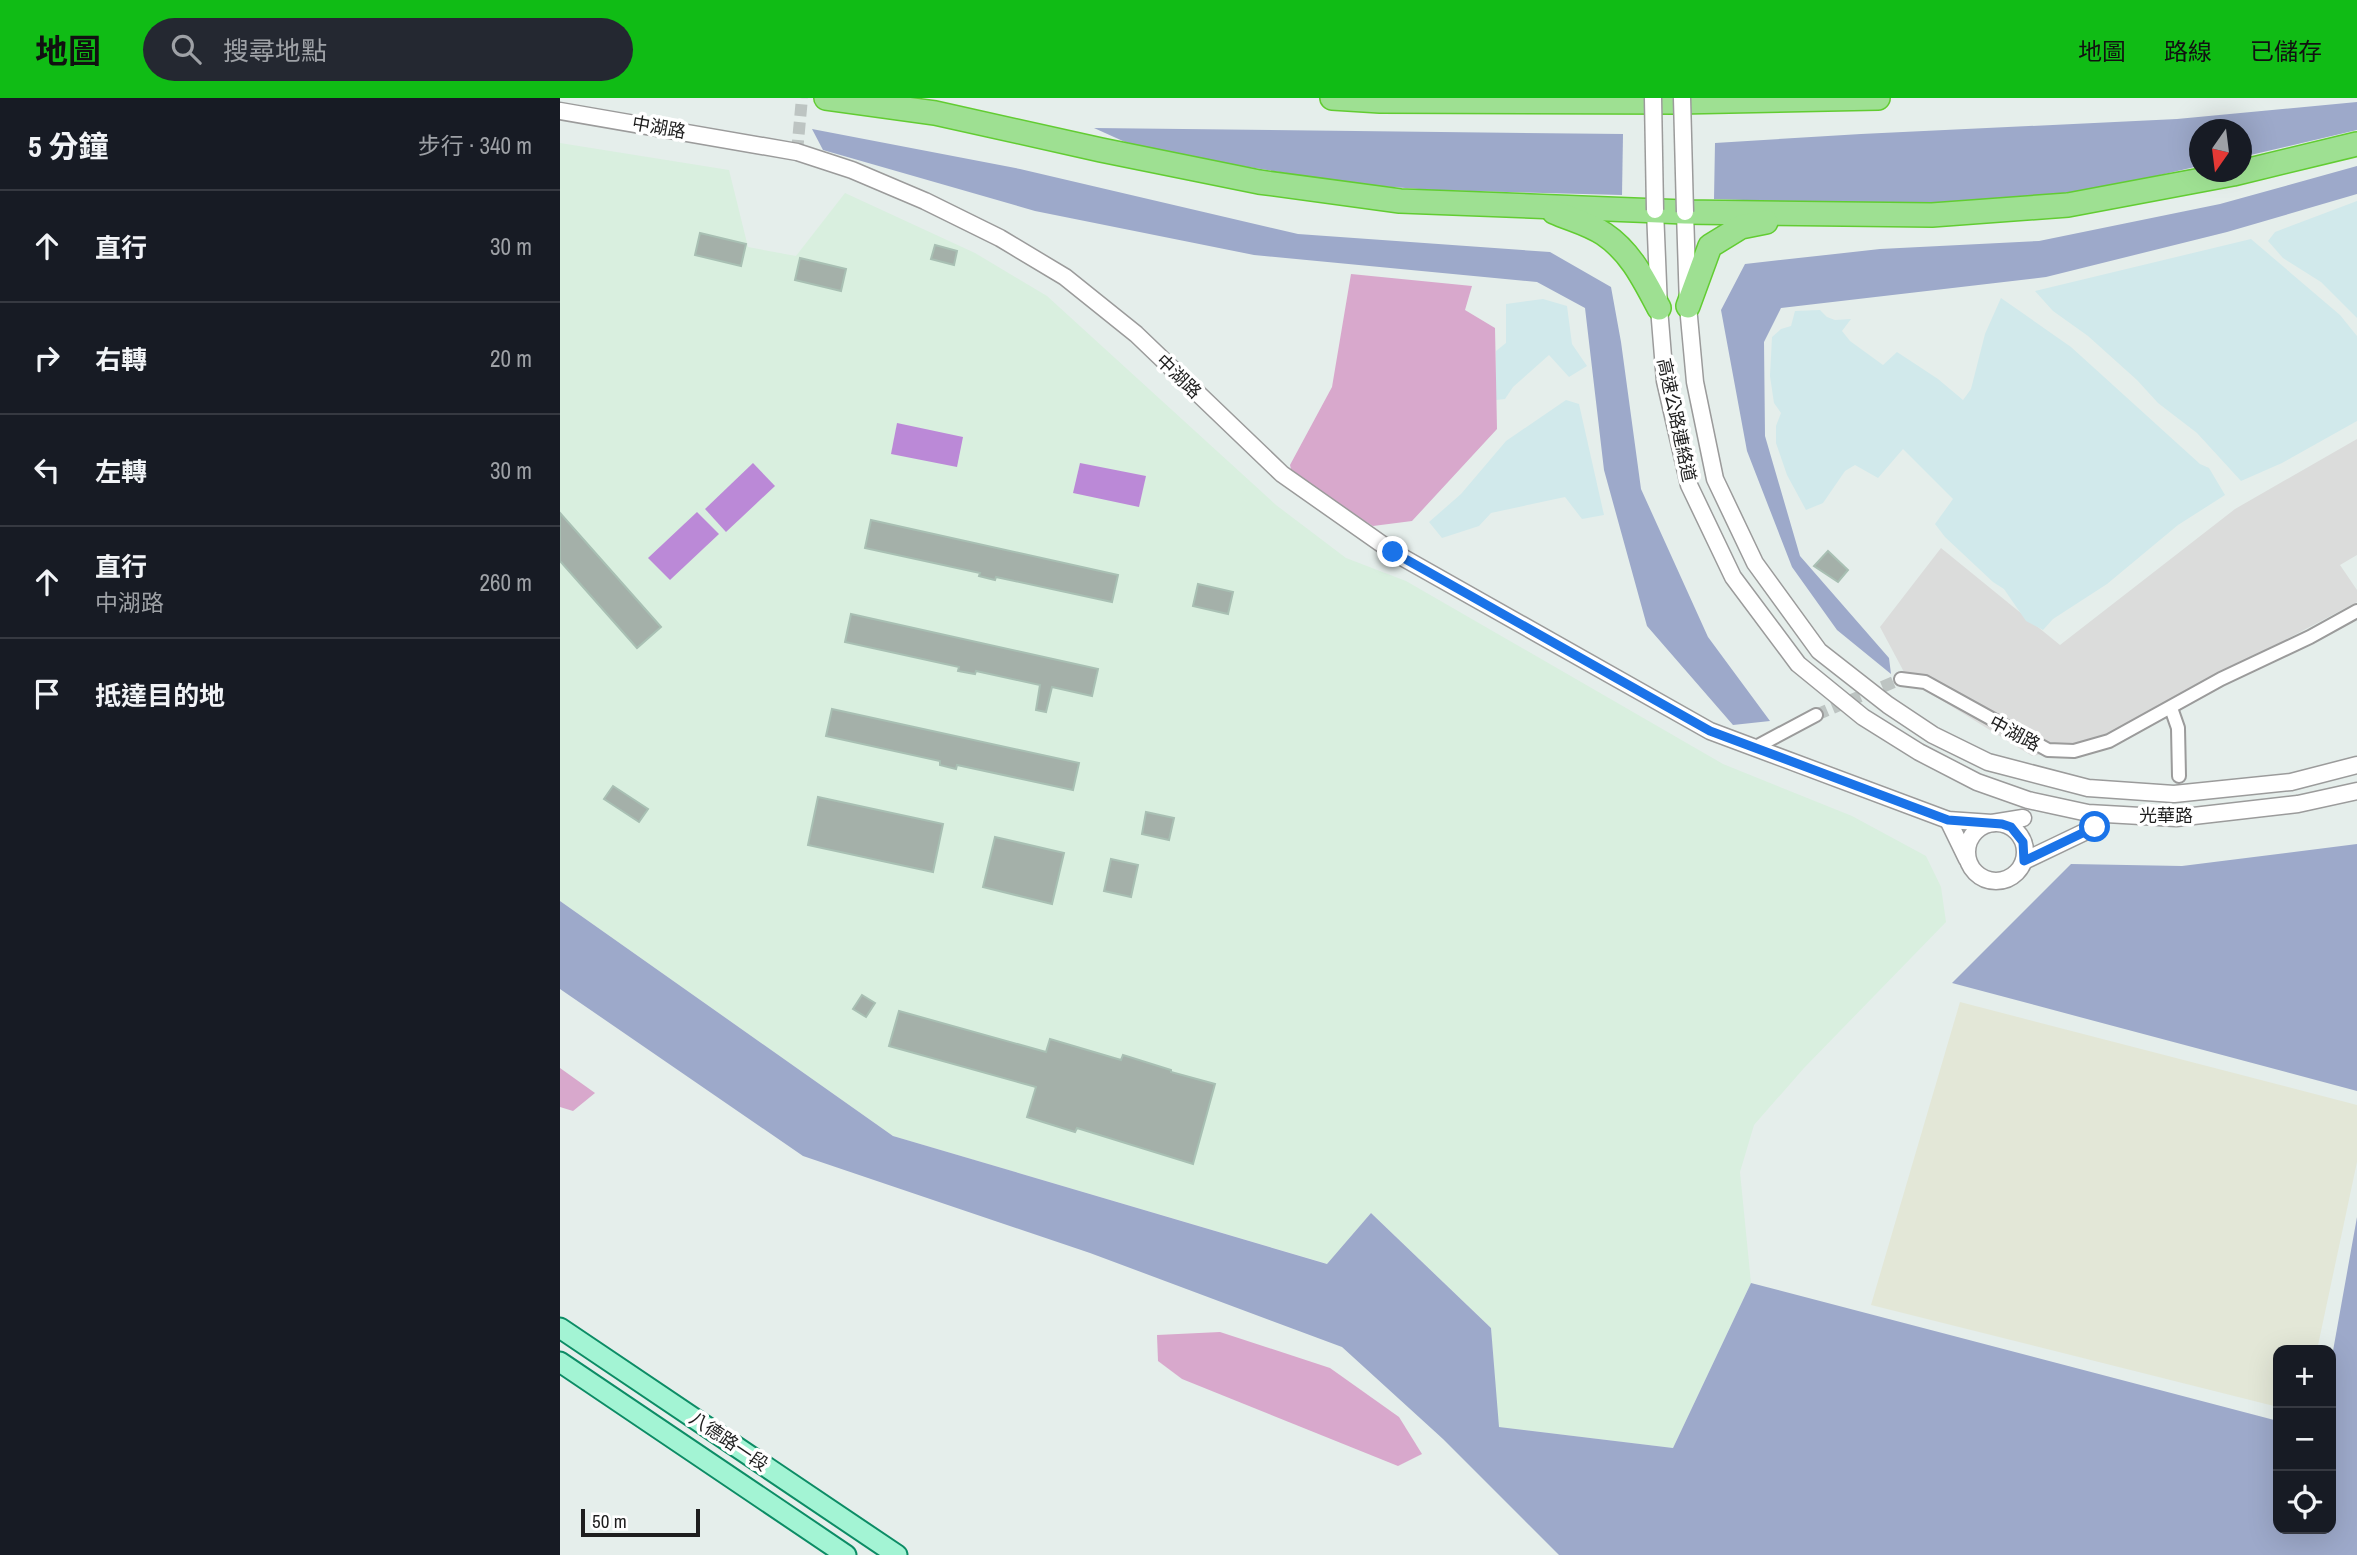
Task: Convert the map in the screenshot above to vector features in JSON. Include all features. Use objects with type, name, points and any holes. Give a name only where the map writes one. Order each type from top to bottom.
[{"type":"highway","points":[[826,98],[935,113],[1101,150],[1259,181],[1400,201],[1685,212],[1932,215],[2068,205],[2233,174],[2357,144]]},
{"type":"highway","points":[[1332,98],[1380,101],[1652,102],[1878,98]]},
{"type":"highway","points":[[1541,207],[1603,233],[1622,249],[1638,268],[1659,308]]},
{"type":"highway","points":[[1688,306],[1710,246],[1741,227],[1814,214]]},
{"type":"main road","name":"八德路一段","points":[[560,1328],[897,1555]]},
{"type":"main road","name":"八德路一段","points":[[560,1362],[846,1555]]},
{"type":"street","name":"高速公路連絡道","points":[[1653,98],[1659,308],[1665,381],[1689,485],[1733,577],[1798,664],[1863,718],[1919,752],[1977,782]]},
{"type":"street","name":"高速公路連絡道","points":[[1682,98],[1688,306],[1695,382],[1715,479],[1755,563],[1819,651],[1888,705],[1933,735],[1988,762]]},
{"type":"street","name":"中湖路","points":[[560,111],[797,152],[852,170],[1000,237],[1065,277],[1136,334],[1282,474],[1393,552],[1710,731],[1877,791],[1948,820],[1992,823]]},
{"type":"street","name":"中湖路","points":[[1901,678],[1925,682],[2048,750],[2074,751],[2109,741],[2221,679],[2310,637],[2357,611]]},
{"type":"street","points":[[2171,708],[2178,728],[2179,776]]},
{"type":"street","points":[[1754,748],[1816,715]]},
{"type":"street","name":"光華路","points":[[1988,762],[2088,788],[2174,794],[2291,782],[2357,765]]},
{"type":"street","name":"光華路","points":[[1977,782],[2028,800],[2088,813],[2176,818],[2298,804],[2357,792]]},
{"type":"street","points":[[1967,860],[1969,840],[1983,826],[2023,818]]},
{"type":"street","points":[[1948,820],[1975,873],[1993,882],[2012,877],[2020,870],[2024,861],[2023,842],[2018,834],[2011,827],[1992,823]]},
{"type":"street","points":[[2024,861],[2095,827]]},
{"type":"shaded area","points":[[2357,102],[2357,130],[2252,155],[2252,119],[2189,119],[2189,168],[2074,195],[1920,206],[1714,199],[1715,143],[2177,119]]},
{"type":"shaded area","points":[[1094,128],[1623,134],[1622,195],[1433,190],[1364,185],[1145,151]]},
{"type":"shaded area","points":[[812,129],[1020,169],[1298,234],[1550,252],[1611,287],[1641,489],[1708,637],[1770,721],[1733,725],[1647,626],[1604,470],[1585,308],[1537,282],[1254,255],[1035,211],[823,150]]},
{"type":"shaded area","points":[[560,143],[729,170],[748,247],[796,256],[845,193],[975,253],[1047,296],[1276,505],[1346,558],[1406,581],[1723,764],[1852,816],[1926,856],[1941,887],[1946,922],[1804,1068],[1754,1125],[1740,1172],[1751,1283],[1673,1448],[1498,1427],[1491,1328],[1371,1213],[1328,1264],[893,1136],[560,901]]},
{"type":"shaded area","points":[[2357,166],[2357,194],[2227,232],[2046,277],[1781,308],[1764,342],[1765,436],[1800,556],[1889,658],[1891,674],[1837,630],[1792,567],[1747,451],[1721,310],[1745,264],[1880,249],[2039,241],[2220,204]]},
{"type":"shaded area","points":[[2357,201],[2357,318],[2321,282],[2283,258],[2268,241],[2275,232]]},
{"type":"shaded area","points":[[2251,239],[2340,315],[2357,336],[2357,421],[2282,463],[2241,481],[2197,433],[2158,403],[2088,336],[2053,311],[2035,291]]},
{"type":"shaded area","points":[[1351,274],[1472,286],[1465,310],[1495,328],[1497,429],[1412,521],[1373,526],[1293,477],[1290,465],[1332,387]]},
{"type":"shaded area","points":[[2001,298],[2071,347],[2200,464],[2209,468],[2225,495],[2178,525],[2107,584],[2053,619],[2043,630],[2026,621],[2004,589],[1945,537],[1935,524],[1953,499],[1903,449],[1878,478],[1855,465],[1845,471],[1823,503],[1806,510],[1787,475],[1776,443],[1776,426],[1781,413],[1774,403],[1770,376],[1772,337],[1781,329],[1791,326],[1795,311],[1820,310],[1835,320],[1851,319],[1842,331],[1850,341],[1883,365],[1897,352],[1938,379],[1963,400],[1971,389],[1985,334]]},
{"type":"shaded area","points":[[1543,299],[1567,306],[1572,344],[1587,366],[1569,377],[1549,355],[1513,387],[1505,399],[1496,400],[1496,351],[1506,343],[1506,304]]},
{"type":"shaded area","points":[[1566,400],[1579,404],[1604,515],[1582,519],[1565,497],[1491,513],[1479,526],[1442,538],[1429,522],[1461,494],[1506,441]]},
{"type":"shaded area","points":[[897,423],[963,437],[957,467],[891,454]]},
{"type":"shaded area","points":[[2357,439],[2357,555],[2340,565],[2357,590],[2357,602],[2200,685],[2093,746],[2032,756],[1925,690],[1904,672],[1880,627],[1941,548],[2060,645],[2235,509]]},
{"type":"shaded area","points":[[753,463],[775,486],[726,532],[705,509]]},
{"type":"shaded area","points":[[1080,463],[1146,476],[1139,507],[1073,493]]},
{"type":"shaded area","points":[[697,512],[719,534],[670,580],[648,558]]},
{"type":"shaded area","points":[[2357,844],[2357,1091],[1952,983],[2071,864],[2182,866]]},
{"type":"shaded area","points":[[560,901],[893,1136],[1327,1264],[1371,1213],[1491,1328],[1499,1427],[1673,1448],[1751,1283],[2273,1420],[2273,1534],[2336,1534],[2334,1345],[2357,1217],[2357,1555],[1559,1555],[1443,1439],[1342,1347],[1090,1253],[803,1156],[560,989]]},
{"type":"shaded area","points":[[1960,1002],[2357,1105],[2357,1162],[2318,1345],[2273,1345],[2273,1406],[1871,1305]]},
{"type":"shaded area","points":[[560,1068],[595,1093],[573,1111],[560,1107]]},
{"type":"shaded area","points":[[1220,1332],[1330,1368],[1399,1417],[1422,1454],[1398,1466],[1182,1379],[1158,1361],[1157,1335]]},
{"type":"building","points":[[700,233],[746,244],[741,266],[695,255]]},
{"type":"building","points":[[935,245],[957,251],[954,265],[931,259]]},
{"type":"building","points":[[800,258],[846,269],[841,291],[795,280]]},
{"type":"building","points":[[560,513],[661,627],[637,648],[560,561]]},
{"type":"building","points":[[871,520],[1118,575],[1112,602],[996,577],[995,580],[979,576],[980,573],[865,548]]},
{"type":"building","points":[[1828,551],[1848,570],[1838,582],[1814,566]]},
{"type":"building","points":[[1198,584],[1233,592],[1228,614],[1193,606]]},
{"type":"building","points":[[851,614],[1098,669],[1092,696],[1052,687],[1046,712],[1036,710],[1040,685],[976,671],[975,674],[958,671],[959,667],[845,642]]},
{"type":"building","points":[[832,709],[1079,763],[1073,790],[957,765],[956,769],[940,765],[940,761],[826,736]]},
{"type":"building","points":[[613,786],[648,809],[639,822],[604,799]]},
{"type":"building","points":[[818,797],[943,824],[933,872],[808,845]]},
{"type":"building","points":[[1146,812],[1174,818],[1169,840],[1142,834]]},
{"type":"building","points":[[995,837],[1064,853],[1052,904],[983,887]]},
{"type":"building","points":[[1111,859],[1138,865],[1131,897],[1104,891]]},
{"type":"building","points":[[862,995],[875,1003],[866,1017],[853,1009]]},
{"type":"building","points":[[899,1011],[1046,1052],[1050,1039],[1121,1060],[1123,1055],[1215,1084],[1193,1164],[1077,1128],[1075,1132],[1027,1117],[1036,1087],[889,1046]]},
{"type":"tunnel","points":[[797,152],[802,98]]},
{"type":"tunnel","points":[[1816,715],[1901,679]]},
{"type":"route","points":[[1393,552],[1710,731],[1877,791],[1948,820],[2011,827],[2023,842],[2024,861],[2095,827]]}]
